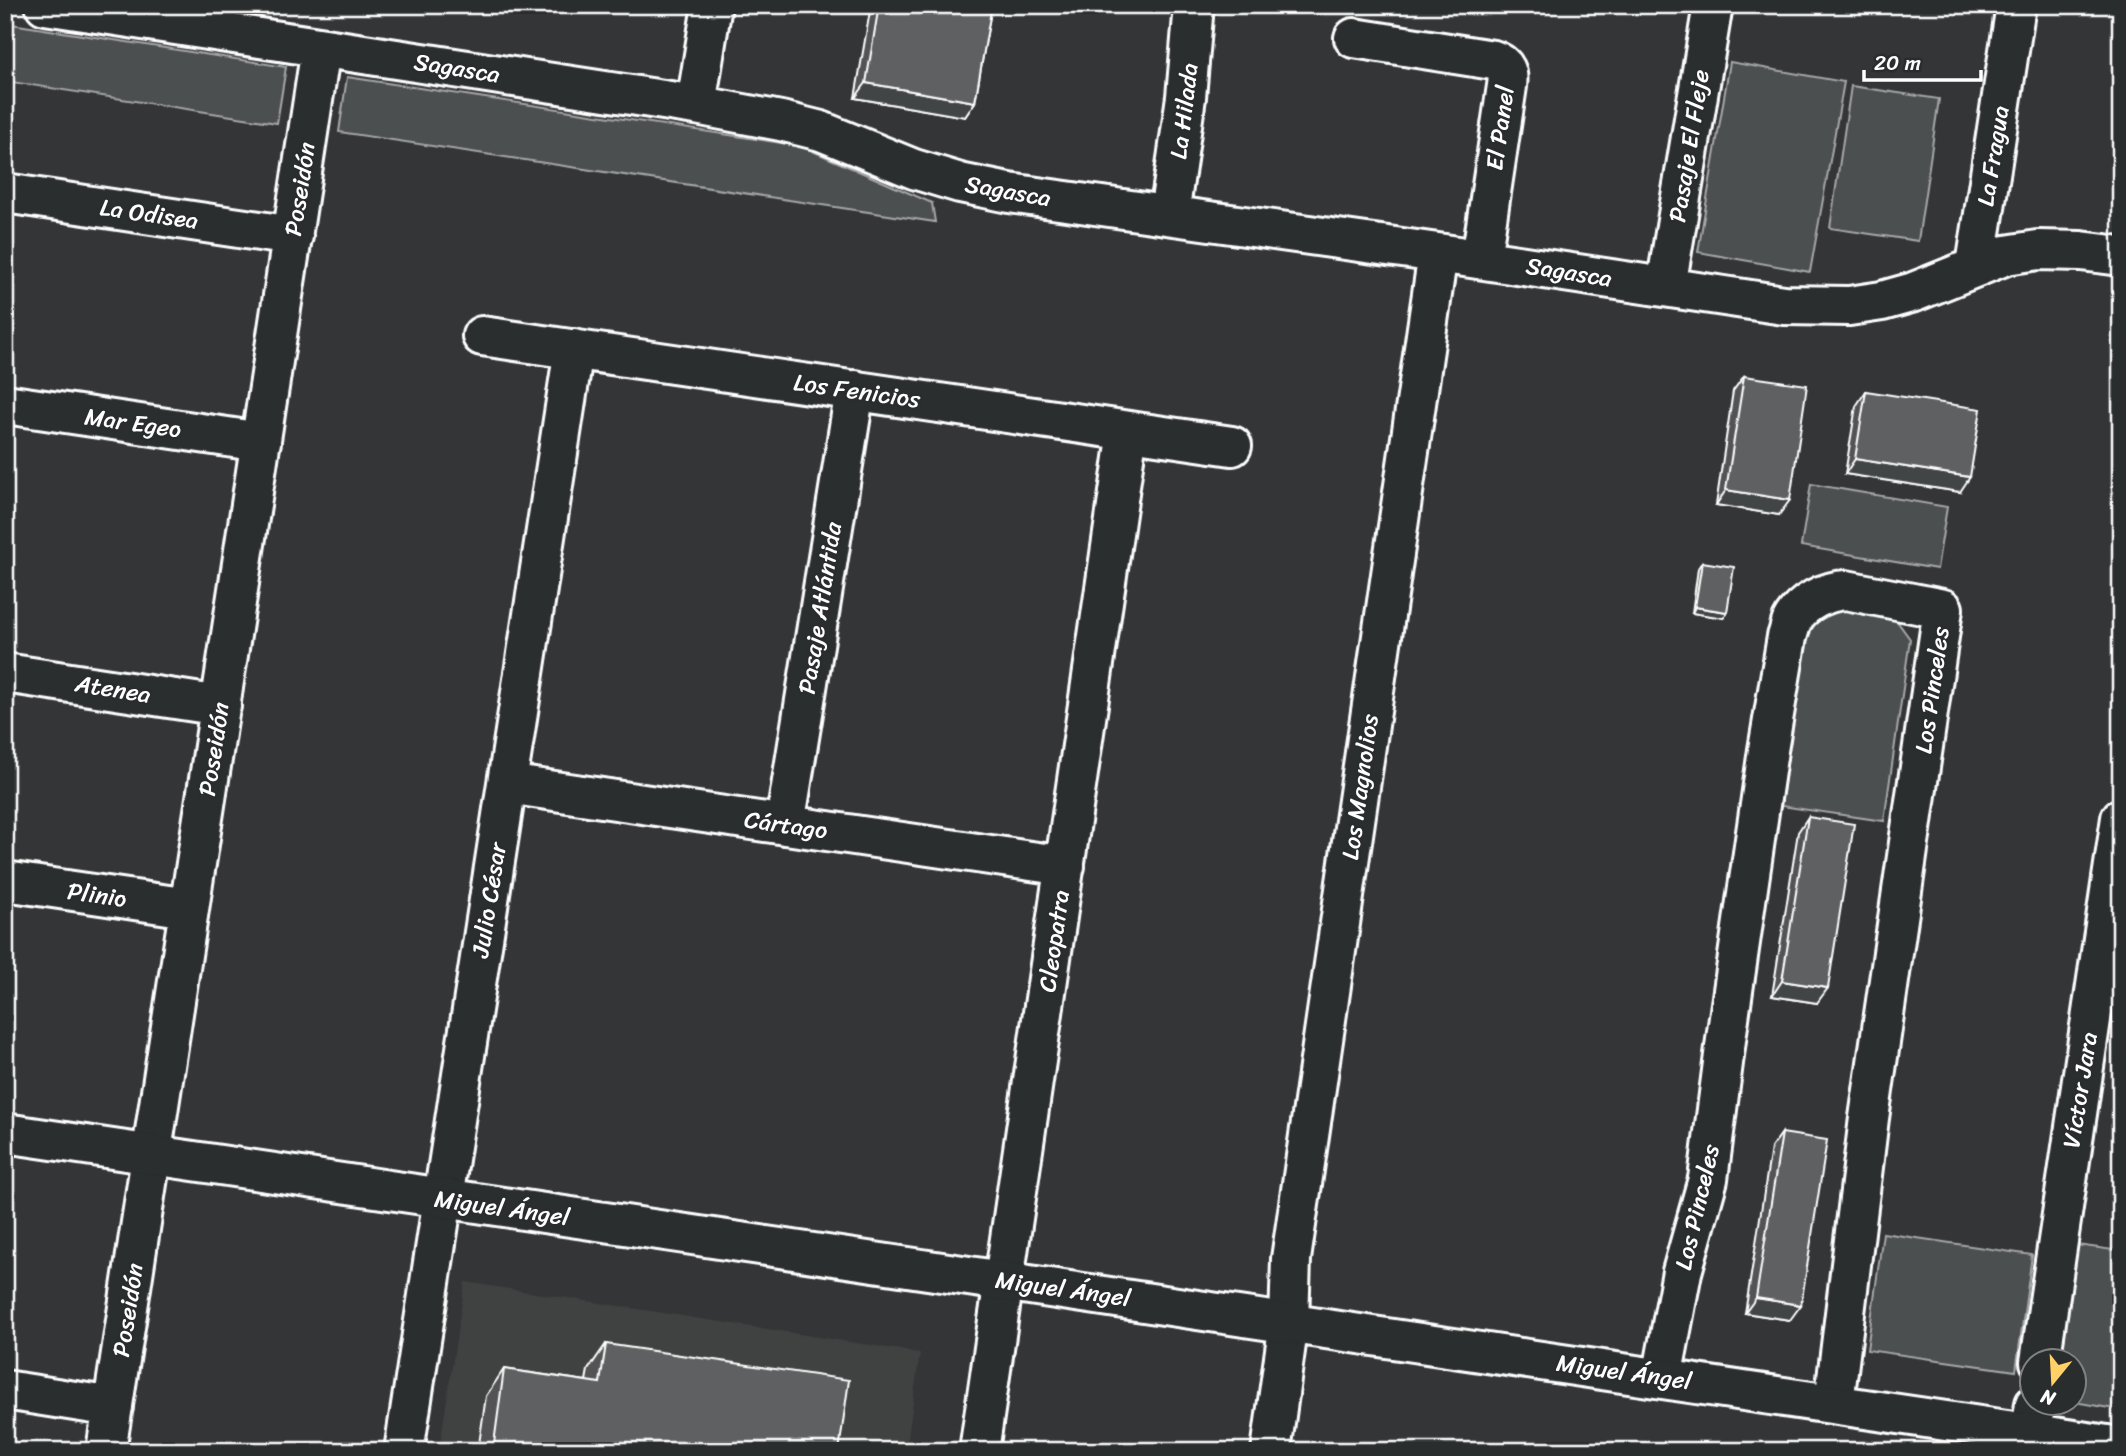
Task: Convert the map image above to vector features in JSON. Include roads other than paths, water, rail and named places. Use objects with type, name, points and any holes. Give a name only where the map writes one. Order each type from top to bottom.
[{"type":"street","points":[[696,105],[712,5]]},
{"type":"street","name":"La Hilada","points":[[1169,215],[1186,97],[1194,5]]},
{"type":"street","name":"Pasaje El Fleje","points":[[1666,287],[1713,5]]},
{"type":"street","name":"La Fragua","points":[[1976,266],[2016,5]]},
{"type":"street","name":"Sagasca","points":[[65,7],[696,105],[781,121],[821,131],[914,169],[960,183],[1009,193],[1784,305],[1849,306],[1882,301],[1914,292],[2006,255],[2039,250],[2071,250],[2121,256]]},
{"type":"street","name":"El Panel","points":[[1354,38],[1493,60],[1499,62],[1507,72],[1480,259]]},
{"type":"street","name":"Poseidón","points":[[106,1451],[321,48]]},
{"type":"street","name":"La Odisea","points":[[5,193],[293,236]]},
{"type":"street","name":"Los Magnolios","points":[[1271,1451],[1289,1322],[1291,1259],[1438,253]]},
{"type":"street","name":"Los Fenicios","points":[[482,336],[1232,446]]},
{"type":"street","name":"Julio César","points":[[404,1451],[573,349]]},
{"type":"street","name":"Pasaje Atlántida","points":[[785,825],[856,390]]},
{"type":"street","name":"Mar Egeo","points":[[5,404],[261,442]]},
{"type":"street","name":"Cleopatra","points":[[979,1451],[1128,431]]},
{"type":"street","name":"Los Pinceles","points":[[1662,1378],[1682,1272],[1708,1179],[1768,750],[1787,637],[1793,620],[1803,609],[1821,595],[1846,590],[1943,610],[1869,1118],[1834,1403]]},
{"type":"street","name":"Atenea","points":[[5,673],[220,706]]},
{"type":"street","name":"Cártago","points":[[507,784],[1065,866]]},
{"type":"street","name":"Víctor Jara","points":[[2042,1348],[2121,818]]},
{"type":"street","name":"Plinio","points":[[5,881],[190,908]]},
{"type":"street","name":"Miguel Ángel","points":[[5,1133],[443,1200],[1834,1403],[2018,1417]]},
{"type":"street","points":[[5,1390],[113,1407]]},
{"type":"street","name":"Miguel Ángel","points":[[2033,1418],[2121,1447]]}]
